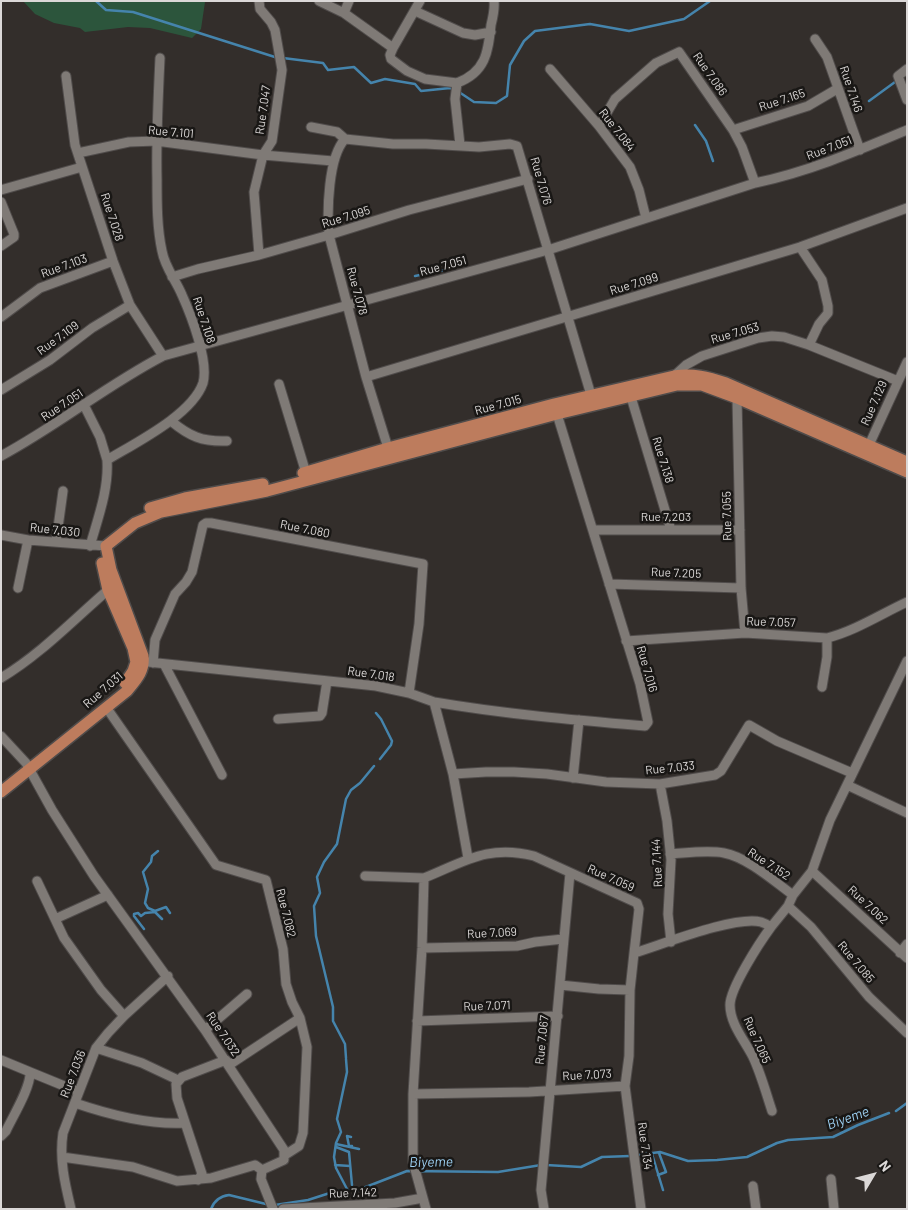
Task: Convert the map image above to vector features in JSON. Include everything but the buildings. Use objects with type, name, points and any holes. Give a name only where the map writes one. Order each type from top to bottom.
[{"type":"main road","name":"Rue 7.015","points":[[98,546],[123,524],[153,507],[185,498],[306,473],[388,448],[591,395],[687,374],[702,375],[726,383],[866,449],[907,472]]},
{"type":"main road","name":"Rue 7.015","points":[[98,546],[135,523],[160,512],[267,491],[557,414],[677,385],[702,385],[866,449],[907,462]]},
{"type":"main road","name":"Rue 7.031","points":[[1,792],[27,767],[120,689],[133,671],[136,662],[133,648],[108,590],[98,546]]},
{"type":"main road","points":[[98,546],[111,570],[137,638],[149,662]]},
{"type":"main road","name":"Rue 7.031","points":[[1,783],[27,767],[127,691],[149,662]]},
{"type":"street","name":"Rue 7.047","points":[[259,1],[260,9],[275,30],[282,70],[272,140],[263,155],[254,192],[259,255]]},
{"type":"street","points":[[319,1],[344,13],[393,48]]},
{"type":"street","points":[[344,13],[348,1]]},
{"type":"street","points":[[420,1],[393,48],[390,55],[391,59],[407,71],[425,79],[457,83],[474,72],[486,59],[494,1]]},
{"type":"street","points":[[415,11],[451,29],[464,33],[490,32]]},
{"type":"street","name":"Rue 7.146","points":[[815,39],[827,57],[860,150]]},
{"type":"street","name":"Rue 7.086","points":[[599,126],[616,99],[656,63],[679,52],[733,130],[742,147],[754,183]]},
{"type":"street","name":"Rue 7.108","points":[[108,460],[170,421],[183,410],[202,383],[203,363],[200,346],[183,296],[172,278],[162,251],[158,225],[156,141],[160,58]]},
{"type":"street","name":"Rue 7.084","points":[[550,69],[599,126],[630,166],[639,190],[646,218]]},
{"type":"street","points":[[907,69],[898,76],[907,100]]},
{"type":"street","name":"Rue 7.028","points":[[66,76],[78,153],[113,261],[130,305],[163,356]]},
{"type":"street","points":[[457,83],[455,99],[460,145]]},
{"type":"street","name":"Rue 7.165","points":[[733,130],[808,106],[837,89]]},
{"type":"street","name":"Rue 7.076","points":[[311,127],[337,132],[345,138],[393,144],[479,146],[513,144],[519,150],[591,395]]},
{"type":"street","name":"Rue 7.051","points":[[1,456],[30,441],[135,371],[163,356],[548,250],[754,183],[820,166],[907,130]]},
{"type":"street","name":"Rue 7.078","points":[[345,138],[340,144],[333,162],[328,219],[329,235],[366,377],[388,448]]},
{"type":"street","name":"Rue 7.101","points":[[78,153],[129,142],[156,141],[333,162]]},
{"type":"street","points":[[1,190],[82,167]]},
{"type":"street","name":"Rue 7.095","points":[[172,278],[198,269],[259,255],[329,235],[409,210],[528,179]]},
{"type":"street","points":[[1,202],[14,237],[1,246]]},
{"type":"street","name":"Rue 7.099","points":[[366,377],[800,247],[907,208]]},
{"type":"street","points":[[800,247],[822,280],[828,306],[828,313],[819,324],[809,345]]},
{"type":"street","name":"Rue 7.103","points":[[1,317],[40,288],[113,261]]},
{"type":"street","name":"Rue 7.109","points":[[1,390],[50,360],[92,328],[130,305]]},
{"type":"street","name":"Rue 7.053","points":[[674,376],[695,359],[758,338],[778,336],[809,345],[898,381]]},
{"type":"street","name":"Rue 7.129","points":[[866,449],[907,362]]},
{"type":"street","points":[[279,384],[306,473]]},
{"type":"street","name":"Rue 7.138","points":[[631,397],[671,530]]},
{"type":"street","name":"Rue 7.055","points":[[737,398],[741,588],[745,633]]},
{"type":"street","points":[[84,405],[100,437],[108,460],[98,546]]},
{"type":"street","name":"Rue 7.016","points":[[434,702],[486,711],[645,726],[648,724],[640,684],[557,414]]},
{"type":"street","points":[[170,421],[194,437],[214,442],[227,441]]},
{"type":"street","points":[[56,542],[63,491]]},
{"type":"street","name":"Rue 7.080","points":[[149,662],[155,640],[175,594],[192,572],[203,525],[211,523],[422,564],[419,624],[409,693]]},
{"type":"street","name":"Rue 7.203","points":[[593,530],[740,530]]},
{"type":"street","name":"Rue 7.030","points":[[1,535],[28,540],[98,546]]},
{"type":"street","points":[[18,588],[28,540]]},
{"type":"street","name":"Rue 7.205","points":[[609,584],[741,588]]},
{"type":"street","points":[[1,678],[42,649],[108,590]]},
{"type":"street","name":"Rue 7.057","points":[[626,641],[745,633],[827,638],[836,636],[907,602]]},
{"type":"street","points":[[822,687],[827,657],[827,638]]},
{"type":"street","points":[[634,953],[743,921],[761,922],[771,927],[812,871],[830,820],[907,661]]},
{"type":"street","name":"Rue 7.018","points":[[149,662],[376,686],[409,693],[434,702]]},
{"type":"street","points":[[164,664],[222,775]]},
{"type":"street","points":[[278,719],[320,716],[327,681]]},
{"type":"street","points":[[434,702],[453,774],[468,858]]},
{"type":"street","name":"Rue 7.082","points":[[106,707],[216,865],[266,880],[282,949],[286,984],[300,1018]]},
{"type":"street","points":[[573,778],[579,720]]},
{"type":"street","name":"Rue 7.033","points":[[453,774],[506,772],[547,774],[606,782],[660,784],[715,775],[721,771],[749,725],[778,741],[852,773]]},
{"type":"street","name":"Rue 7.032","points":[[1,736],[27,767],[52,810],[108,895],[205,1030],[284,1150],[285,1155]]},
{"type":"street","name":"Rue 7.144","points":[[660,784],[667,820],[670,854],[671,872],[668,914],[671,942]]},
{"type":"street","points":[[847,785],[907,813]]},
{"type":"street","name":"Rue 7.059","points":[[424,878],[468,858],[498,852],[523,853],[534,856],[637,903],[639,909],[634,953]]},
{"type":"street","name":"Rue 7.152","points":[[670,854],[725,853],[758,870],[793,896]]},
{"type":"street","name":"Rue 7.062","points":[[812,871],[904,956]]},
{"type":"street","name":"Rue 7.067","points":[[544,1209],[541,1190],[545,1165],[570,873]]},
{"type":"street","points":[[365,876],[424,878],[422,948],[413,1094],[413,1162],[426,1209]]},
{"type":"street","points":[[38,881],[64,938],[101,990],[124,1016]]},
{"type":"street","points":[[54,919],[108,895]]},
{"type":"street","name":"Rue 7.085","points":[[788,906],[811,927],[869,997],[907,1034]]},
{"type":"street","name":"Rue 7.065","points":[[771,927],[741,976],[730,1004],[740,1036],[753,1057],[772,1111]]},
{"type":"street","name":"Rue 7.069","points":[[422,948],[517,946],[563,939]]},
{"type":"street","points":[[904,956],[907,944]]},
{"type":"street","name":"Rue 7.073","points":[[413,1094],[625,1086],[629,1056],[630,990],[634,953]]},
{"type":"street","name":"Rue 7.036","points":[[71,1209],[65,1186],[62,1157],[64,1133],[96,1048],[124,1016],[168,976]]},
{"type":"street","points":[[560,985],[630,990]]},
{"type":"street","points":[[205,1030],[247,994]]},
{"type":"street","name":"Rue 7.071","points":[[417,1020],[558,1016]]},
{"type":"street","points":[[96,1048],[142,1064],[178,1080],[227,1063],[300,1018],[308,1047],[304,1133],[299,1146],[285,1155],[284,1160],[262,1170]]},
{"type":"street","points":[[1,1060],[79,1092]]},
{"type":"street","points":[[1,1136],[6,1131],[26,1092],[30,1072]]},
{"type":"street","points":[[178,1080],[176,1084],[176,1098],[202,1174],[198,1180]]},
{"type":"street","name":"Rue 7.134","points":[[625,1086],[641,1209]]},
{"type":"street","points":[[75,1103],[135,1120],[171,1124],[185,1123]]},
{"type":"street","points":[[62,1157],[133,1167],[177,1180],[198,1180],[228,1174],[254,1165],[262,1170]]},
{"type":"street","points":[[262,1170],[261,1179],[273,1209]]},
{"type":"street","points":[[830,1179],[834,1209]]},
{"type":"street","points":[[753,1186],[756,1209]]},
{"type":"street","name":"Rue 7.142","points":[[283,1209],[395,1203],[423,1198]]},
{"type":"green space","points":[[23,1],[205,2],[201,29],[192,38],[150,28],[128,27],[85,32],[80,28],[54,23],[35,14]]},
{"type":"waterway","points":[[96,1],[106,10],[133,12],[278,58]]},
{"type":"waterway","points":[[283,58],[323,63],[328,70],[354,67],[371,83],[385,79],[415,84],[421,91],[450,88],[474,102],[496,103],[507,96],[510,65],[524,41],[535,31],[590,24],[629,31],[684,19],[710,1]]},
{"type":"waterway","points":[[869,101],[895,82]]},
{"type":"waterway","points":[[695,125],[706,141],[713,161]]},
{"type":"waterway","points":[[415,276],[444,270]]},
{"type":"waterway","points":[[376,713],[392,741],[380,759]]},
{"type":"waterway","points":[[346,1058],[345,1044],[333,1021],[333,1007],[316,936],[314,906],[320,893],[317,877],[324,862],[337,844],[346,799],[351,790],[360,783],[374,766]]},
{"type":"waterway","points":[[158,851],[152,856],[151,862],[143,872],[148,889],[145,903],[148,908],[155,911],[166,907],[170,913]]},
{"type":"waterway","points":[[144,929],[134,914],[138,913],[141,916],[145,913],[155,912],[162,919]]},
{"type":"waterway","points":[[346,1059],[347,1072],[337,1119],[341,1132],[336,1143],[334,1157],[336,1168],[347,1189]]},
{"type":"waterway","name":"Biyeme","points":[[896,1111],[907,1103]]},
{"type":"waterway","name":"Biyeme","points":[[638,1155],[660,1152],[688,1161],[747,1157],[788,1140],[833,1137],[889,1113]]},
{"type":"waterway","points":[[351,1137],[347,1136],[349,1146],[352,1146]]},
{"type":"waterway","points":[[336,1144],[359,1149]]},
{"type":"waterway","points":[[336,1147],[349,1152],[352,1185]]},
{"type":"waterway","points":[[658,1175],[666,1172],[659,1153]]},
{"type":"waterway","points":[[652,1154],[663,1190]]},
{"type":"waterway","name":"Biyeme","points":[[546,1165],[581,1167],[602,1157],[630,1156]]},
{"type":"waterway","points":[[335,1165],[350,1166]]},
{"type":"waterway","name":"Biyeme","points":[[275,1205],[308,1200],[336,1191],[358,1190],[407,1171],[498,1172],[541,1165]]},
{"type":"waterway","name":"Biyeme","points":[[211,1209],[218,1199],[229,1195],[270,1205]]}]
